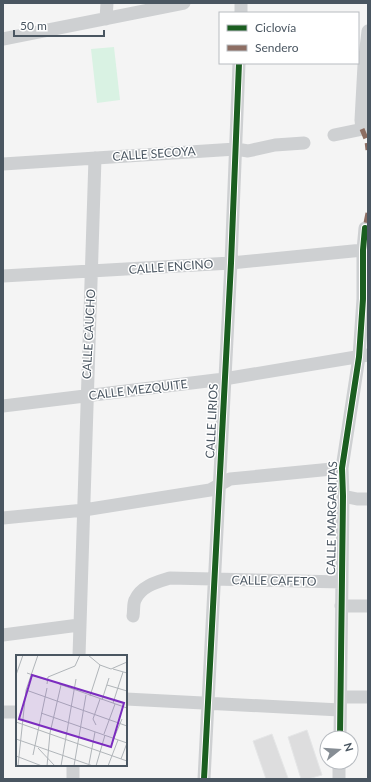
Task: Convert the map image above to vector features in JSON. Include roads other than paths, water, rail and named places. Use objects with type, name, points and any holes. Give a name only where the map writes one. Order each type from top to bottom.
[{"type":"street","points":[[106,19],[107,3]]},
{"type":"street","points":[[3,39],[184,3]]},
{"type":"street","points":[[334,134],[365,129],[361,120],[364,65],[368,32]]},
{"type":"street","name":"CALLE LIRIOS","points":[[204,779],[231,263],[239,64]]},
{"type":"street","name":"CALLE SECOYA","points":[[3,164],[236,149],[248,151],[275,145],[304,143]]},
{"type":"street","name":"CALLE CAUCHO","points":[[79,655],[86,396],[92,272],[94,158]]},
{"type":"street","name":"CALLE MARGARITAS","points":[[340,730],[344,496],[342,468],[363,356],[363,250],[365,228]]},
{"type":"street","name":"CALLE ENCINO","points":[[3,276],[231,263],[363,250]]},
{"type":"street","name":"CALLE MEZQUITE","points":[[3,406],[224,379],[363,356]]},
{"type":"street","points":[[3,518],[84,510],[210,490],[220,483],[230,479],[342,468]]},
{"type":"street","points":[[344,496],[357,499],[368,499]]},
{"type":"street","name":"CALLE CAFETO","points":[[133,616],[134,600],[139,593],[144,588],[170,578],[342,582]]},
{"type":"street","points":[[341,606],[368,606]]},
{"type":"street","points":[[3,635],[79,625]]},
{"type":"street","points":[[341,696],[368,697]]},
{"type":"street","points":[[127,699],[340,710]]},
{"type":"street","points":[[3,712],[16,712]]},
{"type":"street","points":[[73,779],[74,766]]}]
